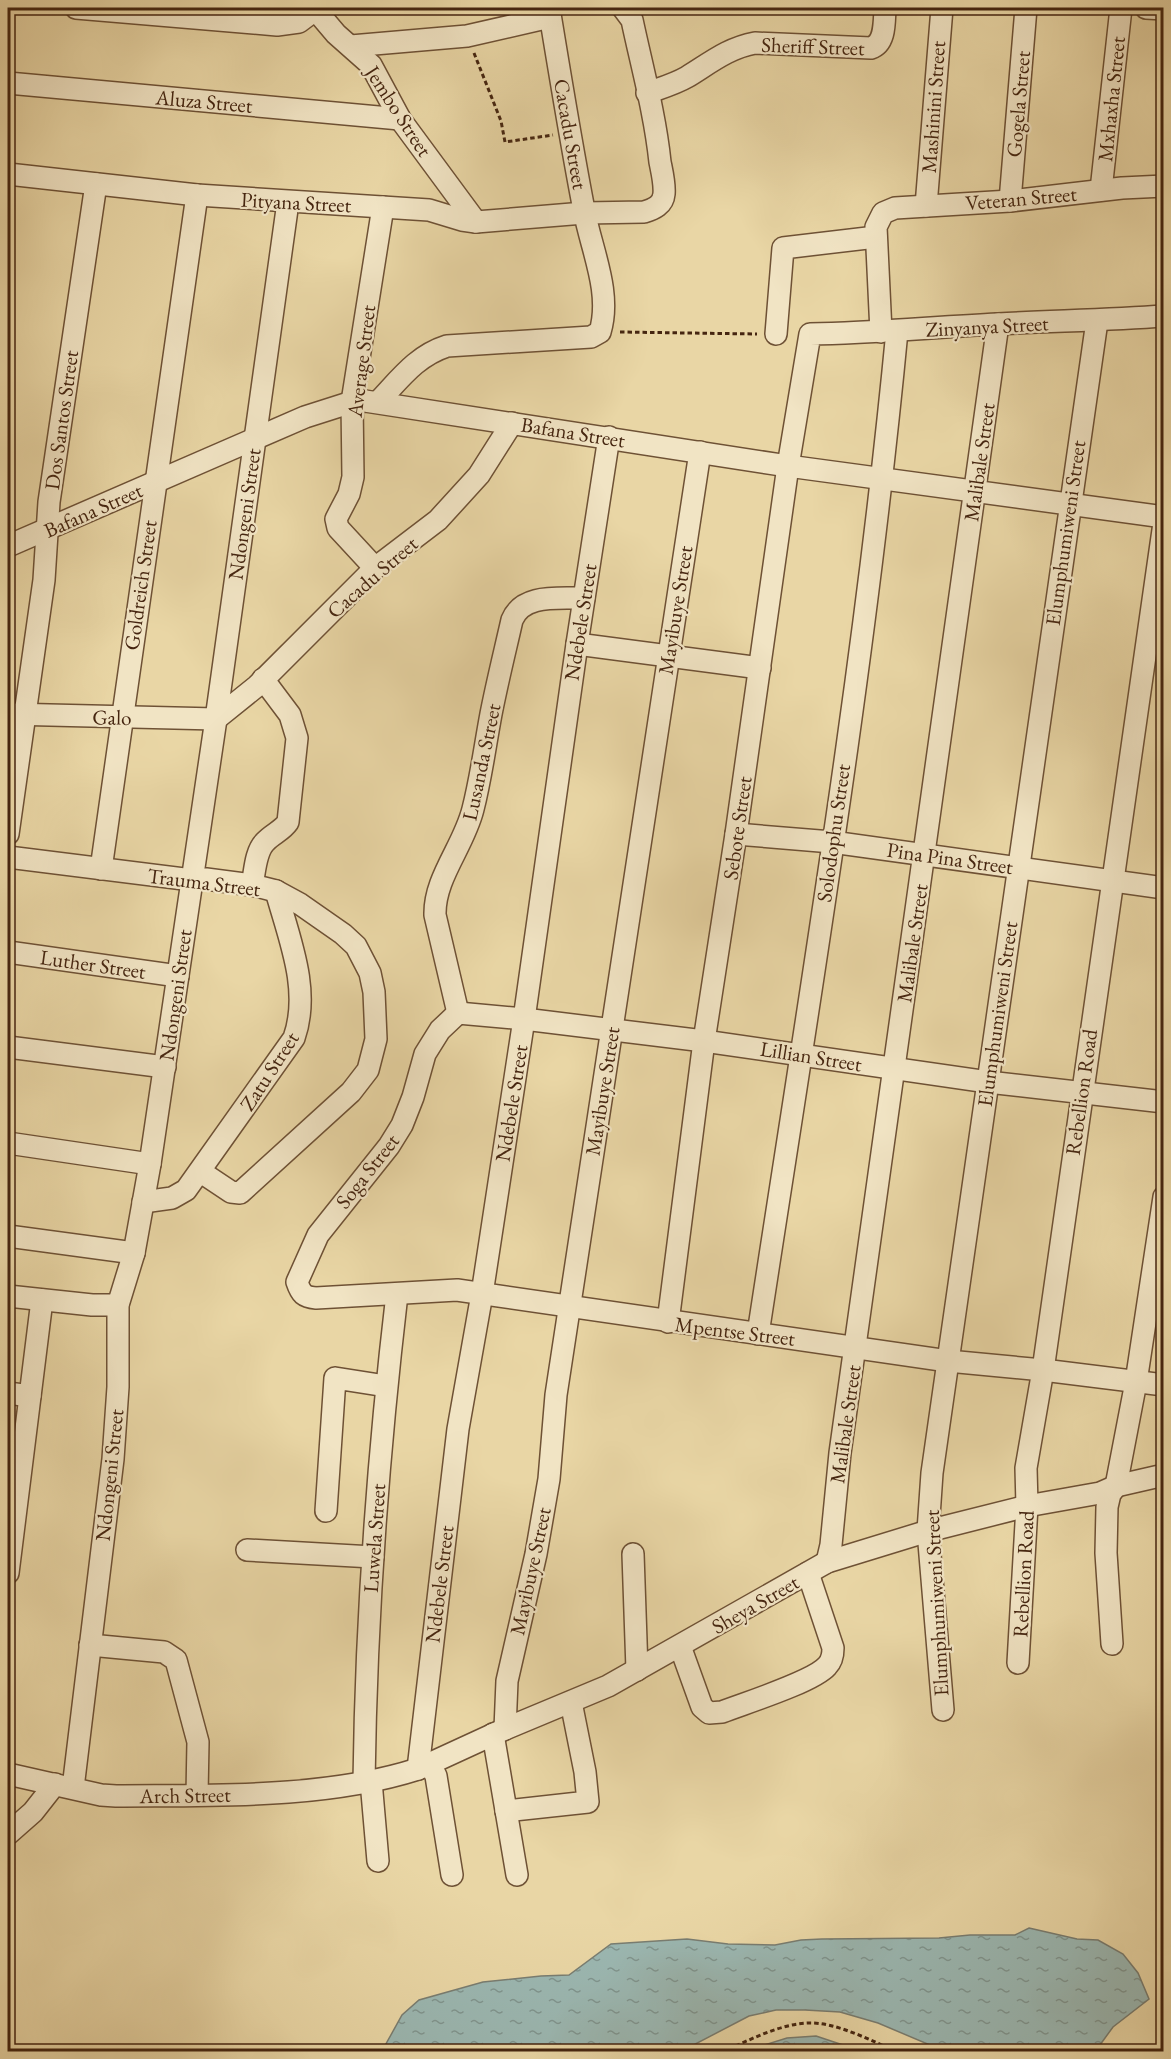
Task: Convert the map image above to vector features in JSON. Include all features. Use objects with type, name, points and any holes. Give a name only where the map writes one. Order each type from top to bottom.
[{"type":"street","points":[[76,8],[278,25],[299,22],[314,8]]},
{"type":"street","name":"Jembo Street","points":[[314,8],[336,34],[371,65],[400,119],[476,222]]},
{"type":"street","name":"Pityana Street","points":[[8,174],[196,195],[429,210],[476,222],[584,213],[644,212],[654,209],[664,195],[658,145],[632,20],[623,8]]},
{"type":"street","name":"Sheriff Street","points":[[647,93],[681,80],[729,50],[742,45],[876,47],[882,40],[885,8]]},
{"type":"street","name":"Mashinini Street","points":[[926,206],[942,8]]},
{"type":"street","name":"Gogela Street","points":[[1010,201],[1026,8]]},
{"type":"street","name":"Mxhaxha Street","points":[[1101,190],[1121,8]]},
{"type":"street","points":[[1146,8],[1164,9]]},
{"type":"street","points":[[351,46],[467,36],[551,10]]},
{"type":"street","name":"Cacadu Street","points":[[551,10],[584,213],[601,282],[603,314],[600,332]]},
{"type":"street","name":"Aluza Street","points":[[8,83],[400,119]]},
{"type":"street","name":"Dos Santos Street","points":[[8,834],[16,715],[44,580],[46,530],[96,184]]},
{"type":"street","name":"Veteran Street","points":[[776,334],[783,248],[878,227],[883,213],[896,208],[1010,201],[1101,190],[1164,186]]},
{"type":"street","name":"Goldreich Street","points":[[101,869],[196,195]]},
{"type":"street","name":"Ndongeni Street","points":[[64,1786],[90,1645],[113,1459],[118,1305],[134,1253],[150,1164],[216,718],[288,202]]},
{"type":"street","name":"Average Street","points":[[375,568],[344,536],[336,524],[336,519],[349,494],[353,477],[352,402],[383,207]]},
{"type":"street","name":"Solodophu Street","points":[[758,1334],[832,842],[883,479],[889,332],[878,227]]},
{"type":"street","name":"Zinyanya Street","points":[[810,334],[889,332],[1164,316]]},
{"type":"street","name":"Elumphumiweni Street","points":[[943,1710],[928,1531],[932,1473],[1097,321]]},
{"type":"street","name":"Malibale Street","points":[[827,1562],[998,324]]},
{"type":"street","points":[[378,402],[418,360],[434,350],[447,346],[591,337],[600,332]]},
{"type":"street","name":"Sebote Street","points":[[668,1322],[704,1041],[788,466],[810,334]]},
{"type":"street","name":"Bafana Street","points":[[8,546],[305,417],[352,402],[378,402],[788,466],[1164,517]]},
{"type":"street","name":"Cacadu Street","points":[[216,718],[263,679],[375,568],[438,520],[479,475],[512,423]]},
{"type":"street","name":"Ndebele Street","points":[[424,1767],[458,1429],[482,1294],[525,1019],[577,644],[609,438]]},
{"type":"street","name":"Mayibuye Street","points":[[517,1875],[506,1811],[499,1731],[507,1681],[536,1554],[549,1479],[556,1395],[700,452]]},
{"type":"street","name":"Rebellion Road","points":[[1018,1663],[1028,1458],[1043,1370],[1164,523]]},
{"type":"street","name":"Lusanda Street","points":[[458,1013],[435,915],[435,902],[440,884],[467,831],[474,808],[512,620],[518,609],[529,602],[584,597]]},
{"type":"street","points":[[577,644],[760,668]]},
{"type":"street","points":[[252,885],[263,844],[284,828],[290,816],[297,738],[290,716],[263,679]]},
{"type":"street","name":"Galo","points":[[16,715],[216,718]]},
{"type":"street","name":"Pina Pina Street","points":[[736,834],[832,842],[1164,888]]},
{"type":"street","name":"Trauma Street","points":[[8,857],[192,880],[224,880],[276,891],[300,904],[344,934],[356,946],[364,959],[374,992],[376,1039],[368,1070],[351,1092],[245,1190],[240,1193],[231,1192],[201,1172]]},
{"type":"street","name":"Zatu Street","points":[[143,1202],[179,1195],[186,1190],[201,1172],[286,1049],[298,1027],[301,1010],[298,973],[276,891]]},
{"type":"street","name":"Luther Street","points":[[8,952],[178,976]]},
{"type":"street","name":"Lillian Street","points":[[458,1013],[704,1041],[988,1082],[1164,1102]]},
{"type":"street","name":"Soga Street","points":[[306,1297],[300,1291],[297,1282],[318,1235],[389,1146],[402,1125],[413,1097],[425,1054],[440,1030],[458,1013]]},
{"type":"street","points":[[8,1047],[165,1066]]},
{"type":"street","points":[[8,1143],[150,1164]]},
{"type":"street","points":[[1112,1644],[1106,1553],[1107,1507],[1110,1494],[1116,1486],[1136,1382],[1164,1197]]},
{"type":"street","points":[[8,1236],[134,1253]]},
{"type":"street","name":"Mpentse Street","points":[[306,1297],[449,1290],[948,1361],[1164,1385]]},
{"type":"street","name":"Luwela Street","points":[[378,1861],[367,1782],[365,1687],[386,1386],[397,1294]]},
{"type":"street","points":[[8,1296],[118,1305]]},
{"type":"street","points":[[8,1574],[12,1491],[30,1396],[42,1300]]},
{"type":"street","points":[[326,1511],[335,1378],[386,1386]]},
{"type":"street","points":[[8,1393],[30,1396]]},
{"type":"street","name":"Sheya Street","points":[[367,1782],[424,1767],[499,1731],[601,1689],[827,1562],[928,1531],[1027,1506],[1100,1493],[1116,1486],[1164,1475]]},
{"type":"street","points":[[247,1550],[373,1557]]},
{"type":"street","points":[[633,1554],[637,1670]]},
{"type":"street","points":[[680,1646],[702,1707],[709,1713],[722,1712],[810,1677],[828,1666],[833,1655],[831,1641],[808,1573]]},
{"type":"street","points":[[90,1645],[164,1652],[176,1660],[198,1742],[197,1795]]},
{"type":"street","points":[[506,1811],[588,1802],[585,1772],[571,1702]]},
{"type":"street","points":[[424,1767],[436,1776],[452,1875]]},
{"type":"street","name":"Arch Street","points":[[8,1774],[116,1796],[261,1793],[353,1786],[367,1782]]},
{"type":"street","points":[[8,1834],[64,1786]]},
{"type":"path","points":[[467,36],[501,121],[505,142],[570,132]]},
{"type":"path","points":[[600,332],[776,334]]},
{"type":"path","points":[[722,2052],[770,2032],[811,2022],[840,2028],[897,2052]]},
{"type":"water","points":[[1029,1928],[1077,1939],[1098,1940],[1123,1954],[1138,1973],[1149,1999],[1113,2027],[1097,2049],[1091,2051],[944,2051],[878,2023],[840,2012],[776,2010],[749,2016],[682,2051],[382,2051],[402,2015],[419,2000],[483,1982],[569,1975],[611,1944],[687,1939],[728,1944],[775,1945],[822,1939],[1015,1935]]},
{"type":"water","points":[[816,2036],[861,2051],[745,2051],[787,2038]]}]
